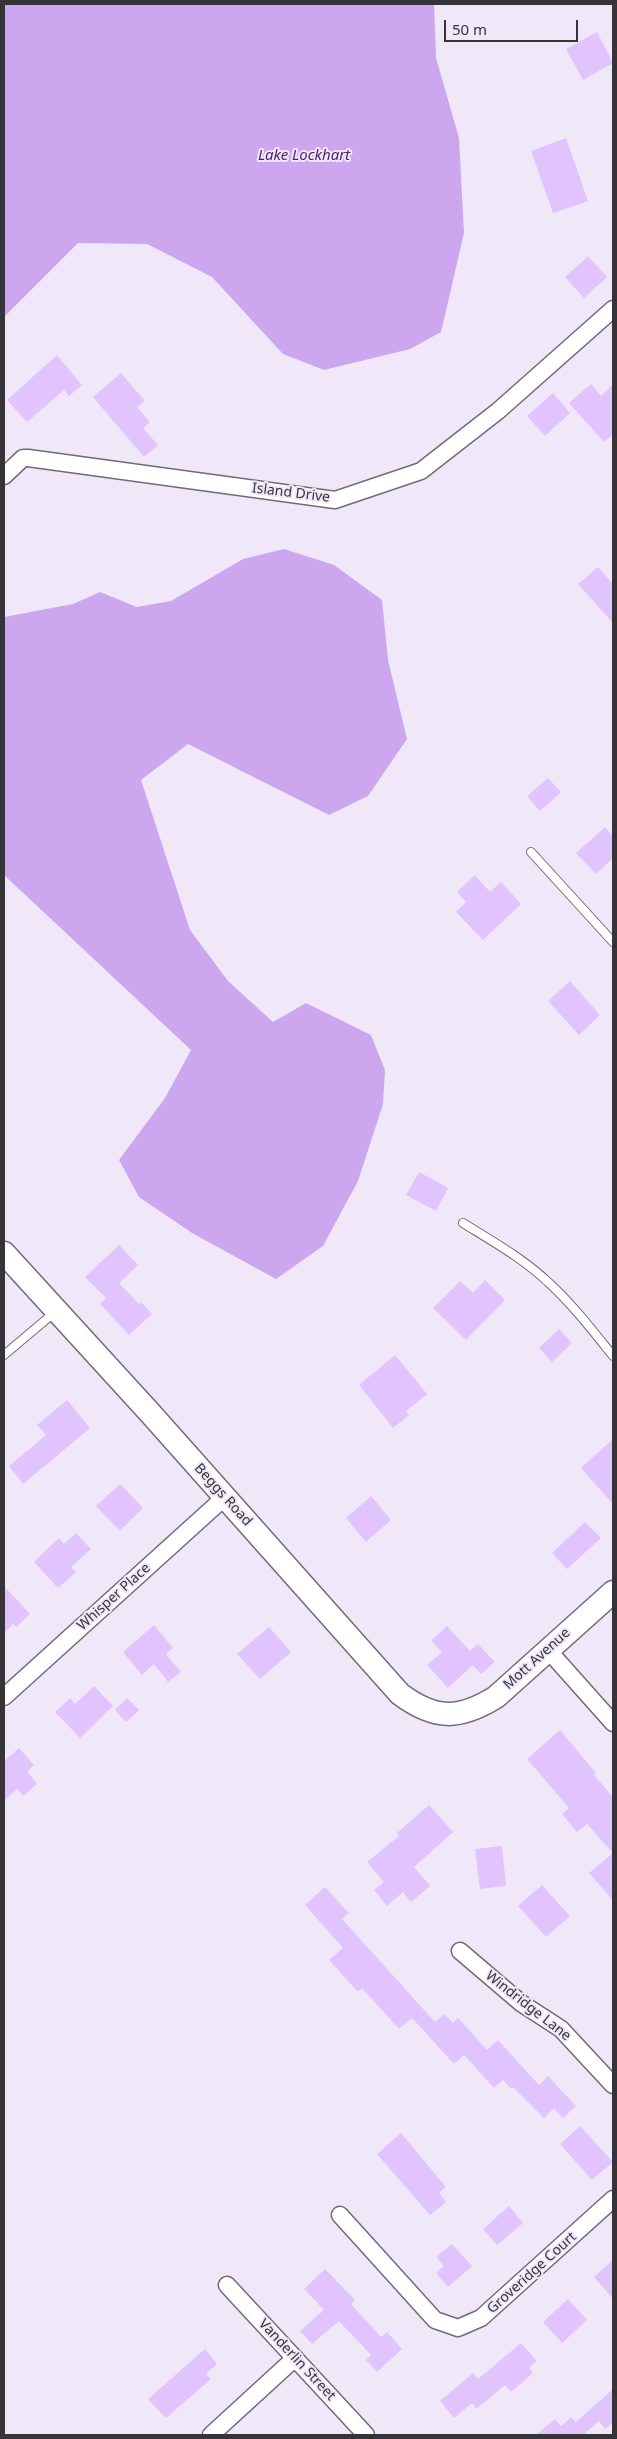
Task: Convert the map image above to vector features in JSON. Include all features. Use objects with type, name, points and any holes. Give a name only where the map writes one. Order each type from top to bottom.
[{"type":"street","name":"Island Drive","points":[[4,476],[23,458],[28,458],[335,500],[421,471],[498,411],[613,309]]},
{"type":"street","name":"Beggs Road","points":[[4,1253],[400,1694],[419,1708],[454,1715]]},
{"type":"street","name":"Whisper Place","points":[[4,1697],[224,1497]]},
{"type":"street","name":"Mott Avenue","points":[[454,1715],[476,1709],[496,1696],[613,1592]]},
{"type":"street","points":[[548,1650],[613,1723]]},
{"type":"street","name":"Windridge Lane","points":[[460,1951],[521,2003],[561,2029],[613,2085]]},
{"type":"street","name":"Groveridge Court","points":[[340,2215],[435,2320],[458,2328],[481,2318],[613,2200]]},
{"type":"street","name":"Vanderlin Street","points":[[227,2284],[366,2435]]},
{"type":"street","points":[[211,2435],[295,2358]]},
{"type":"lane","points":[[531,852],[613,942]]},
{"type":"lane","points":[[463,1223],[491,1240],[547,1281],[562,1295],[613,1356]]},
{"type":"lane","points":[[4,1355],[56,1310]]},
{"type":"water","name":"Lake Lockhart","points":[[4,4],[434,4],[436,58],[459,138],[464,233],[441,332],[410,349],[324,370],[283,354],[212,277],[147,244],[78,243],[4,317]]},
{"type":"water","points":[[284,549],[334,565],[382,600],[388,660],[407,739],[368,796],[329,815],[188,744],[141,780],[190,930],[228,981],[273,1022],[306,1003],[371,1035],[385,1070],[383,1104],[358,1181],[323,1246],[276,1279],[192,1233],[139,1197],[119,1160],[165,1098],[191,1050],[4,875],[4,617],[73,604],[100,592],[137,607],[171,601],[243,559]]},
{"type":"building","points":[[597,32],[613,63],[583,80],[566,49]]},
{"type":"building","points":[[566,138],[588,201],[553,213],[531,151]]},
{"type":"building","points":[[588,256],[607,277],[584,298],[565,277]]},
{"type":"building","points":[[57,355],[82,385],[69,396],[64,390],[27,422],[7,400]]},
{"type":"building","points":[[121,373],[145,401],[137,407],[150,422],[143,428],[158,445],[144,457],[93,397]]},
{"type":"building","points":[[591,384],[601,396],[613,384],[613,434],[604,442],[569,403]]},
{"type":"building","points":[[553,393],[570,413],[545,436],[527,416]]},
{"type":"building","points":[[598,567],[613,584],[613,623],[578,584]]},
{"type":"building","points":[[548,778],[561,792],[540,811],[527,796]]},
{"type":"building","points":[[605,827],[613,836],[613,858],[596,874],[576,853]]},
{"type":"building","points":[[475,875],[490,892],[501,882],[521,904],[483,940],[456,912],[466,902],[457,892]]},
{"type":"building","points":[[570,981],[600,1015],[579,1035],[548,1001]]},
{"type":"building","points":[[419,1172],[448,1188],[436,1211],[406,1195]]},
{"type":"building","points":[[119,1245],[138,1265],[119,1283],[139,1304],[141,1302],[152,1314],[129,1335],[100,1304],[106,1298],[85,1277]]},
{"type":"building","points":[[485,1280],[505,1300],[466,1340],[433,1308],[460,1281],[473,1293]]},
{"type":"building","points":[[559,1329],[572,1343],[552,1362],[539,1348]]},
{"type":"building","points":[[395,1355],[427,1394],[406,1411],[409,1415],[393,1428],[359,1385]]},
{"type":"building","points":[[67,1400],[90,1428],[23,1484],[9,1466],[46,1435],[37,1425]]},
{"type":"building","points":[[613,1439],[613,1504],[581,1468]]},
{"type":"building","points":[[120,1484],[143,1508],[120,1531],[96,1506]]},
{"type":"building","points":[[371,1496],[391,1520],[366,1542],[346,1518]]},
{"type":"building","points":[[585,1522],[601,1538],[567,1569],[552,1553]]},
{"type":"building","points":[[76,1533],[91,1549],[71,1567],[76,1572],[58,1588],[34,1562],[59,1538],[64,1544]]},
{"type":"building","points":[[4,1586],[30,1614],[16,1627],[13,1624],[4,1633]]},
{"type":"building","points":[[154,1625],[173,1648],[166,1654],[181,1672],[168,1682],[154,1664],[142,1675],[123,1652]]},
{"type":"building","points":[[447,1626],[470,1651],[478,1644],[495,1662],[481,1674],[473,1665],[448,1688],[427,1665],[442,1652],[431,1641]]},
{"type":"building","points":[[269,1627],[291,1652],[260,1679],[237,1654]]},
{"type":"building","points":[[94,1686],[113,1706],[80,1738],[55,1712],[70,1698],[75,1704]]},
{"type":"building","points":[[127,1698],[139,1710],[126,1722],[115,1710]]},
{"type":"building","points":[[560,1730],[596,1773],[594,1775],[613,1797],[613,1853],[587,1824],[577,1832],[562,1814],[569,1808],[527,1759]]},
{"type":"building","points":[[19,1748],[34,1765],[27,1771],[37,1784],[23,1796],[17,1789],[4,1801],[4,1761]]},
{"type":"building","points":[[429,1805],[453,1832],[414,1867],[430,1886],[411,1902],[403,1892],[387,1906],[374,1890],[384,1882],[367,1862],[399,1836],[397,1833]]},
{"type":"building","points":[[502,1846],[506,1886],[480,1889],[475,1849]]},
{"type":"building","points":[[613,1853],[613,1900],[589,1873]]},
{"type":"building","points":[[542,1885],[570,1916],[546,1937],[518,1906]]},
{"type":"building","points":[[325,1887],[349,1913],[342,1919],[435,2022],[444,2014],[453,2023],[458,2018],[487,2050],[498,2040],[539,2085],[548,2076],[576,2106],[563,2118],[554,2108],[544,2118],[513,2087],[511,2089],[503,2080],[494,2088],[464,2055],[454,2064],[412,2018],[399,2029],[362,1988],[358,1992],[329,1960],[343,1948],[305,1905]]},
{"type":"building","points":[[580,2126],[613,2162],[592,2180],[560,2144]]},
{"type":"building","points":[[401,2133],[446,2187],[439,2193],[446,2202],[430,2215],[377,2154]]},
{"type":"building","points":[[509,2206],[523,2223],[497,2245],[483,2229]]},
{"type":"building","points":[[452,2244],[472,2266],[448,2287],[436,2273],[444,2266],[436,2257]]},
{"type":"building","points":[[613,2260],[613,2299],[594,2277]]},
{"type":"building","points":[[325,2269],[355,2300],[351,2304],[381,2337],[387,2332],[402,2349],[377,2372],[366,2360],[371,2355],[339,2321],[312,2344],[300,2331],[324,2310],[304,2289]]},
{"type":"building","points":[[568,2299],[587,2320],[562,2343],[543,2322]]},
{"type":"building","points":[[521,2343],[537,2361],[529,2368],[533,2373],[511,2392],[505,2385],[476,2409],[472,2403],[454,2418],[440,2401],[473,2373],[478,2379]]},
{"type":"building","points":[[205,2349],[217,2364],[206,2374],[211,2379],[166,2418],[148,2399]]},
{"type":"building","points":[[613,2389],[613,2422],[605,2429],[599,2421],[585,2433],[587,2435],[536,2435],[555,2419],[561,2426],[571,2417],[576,2422]]}]
